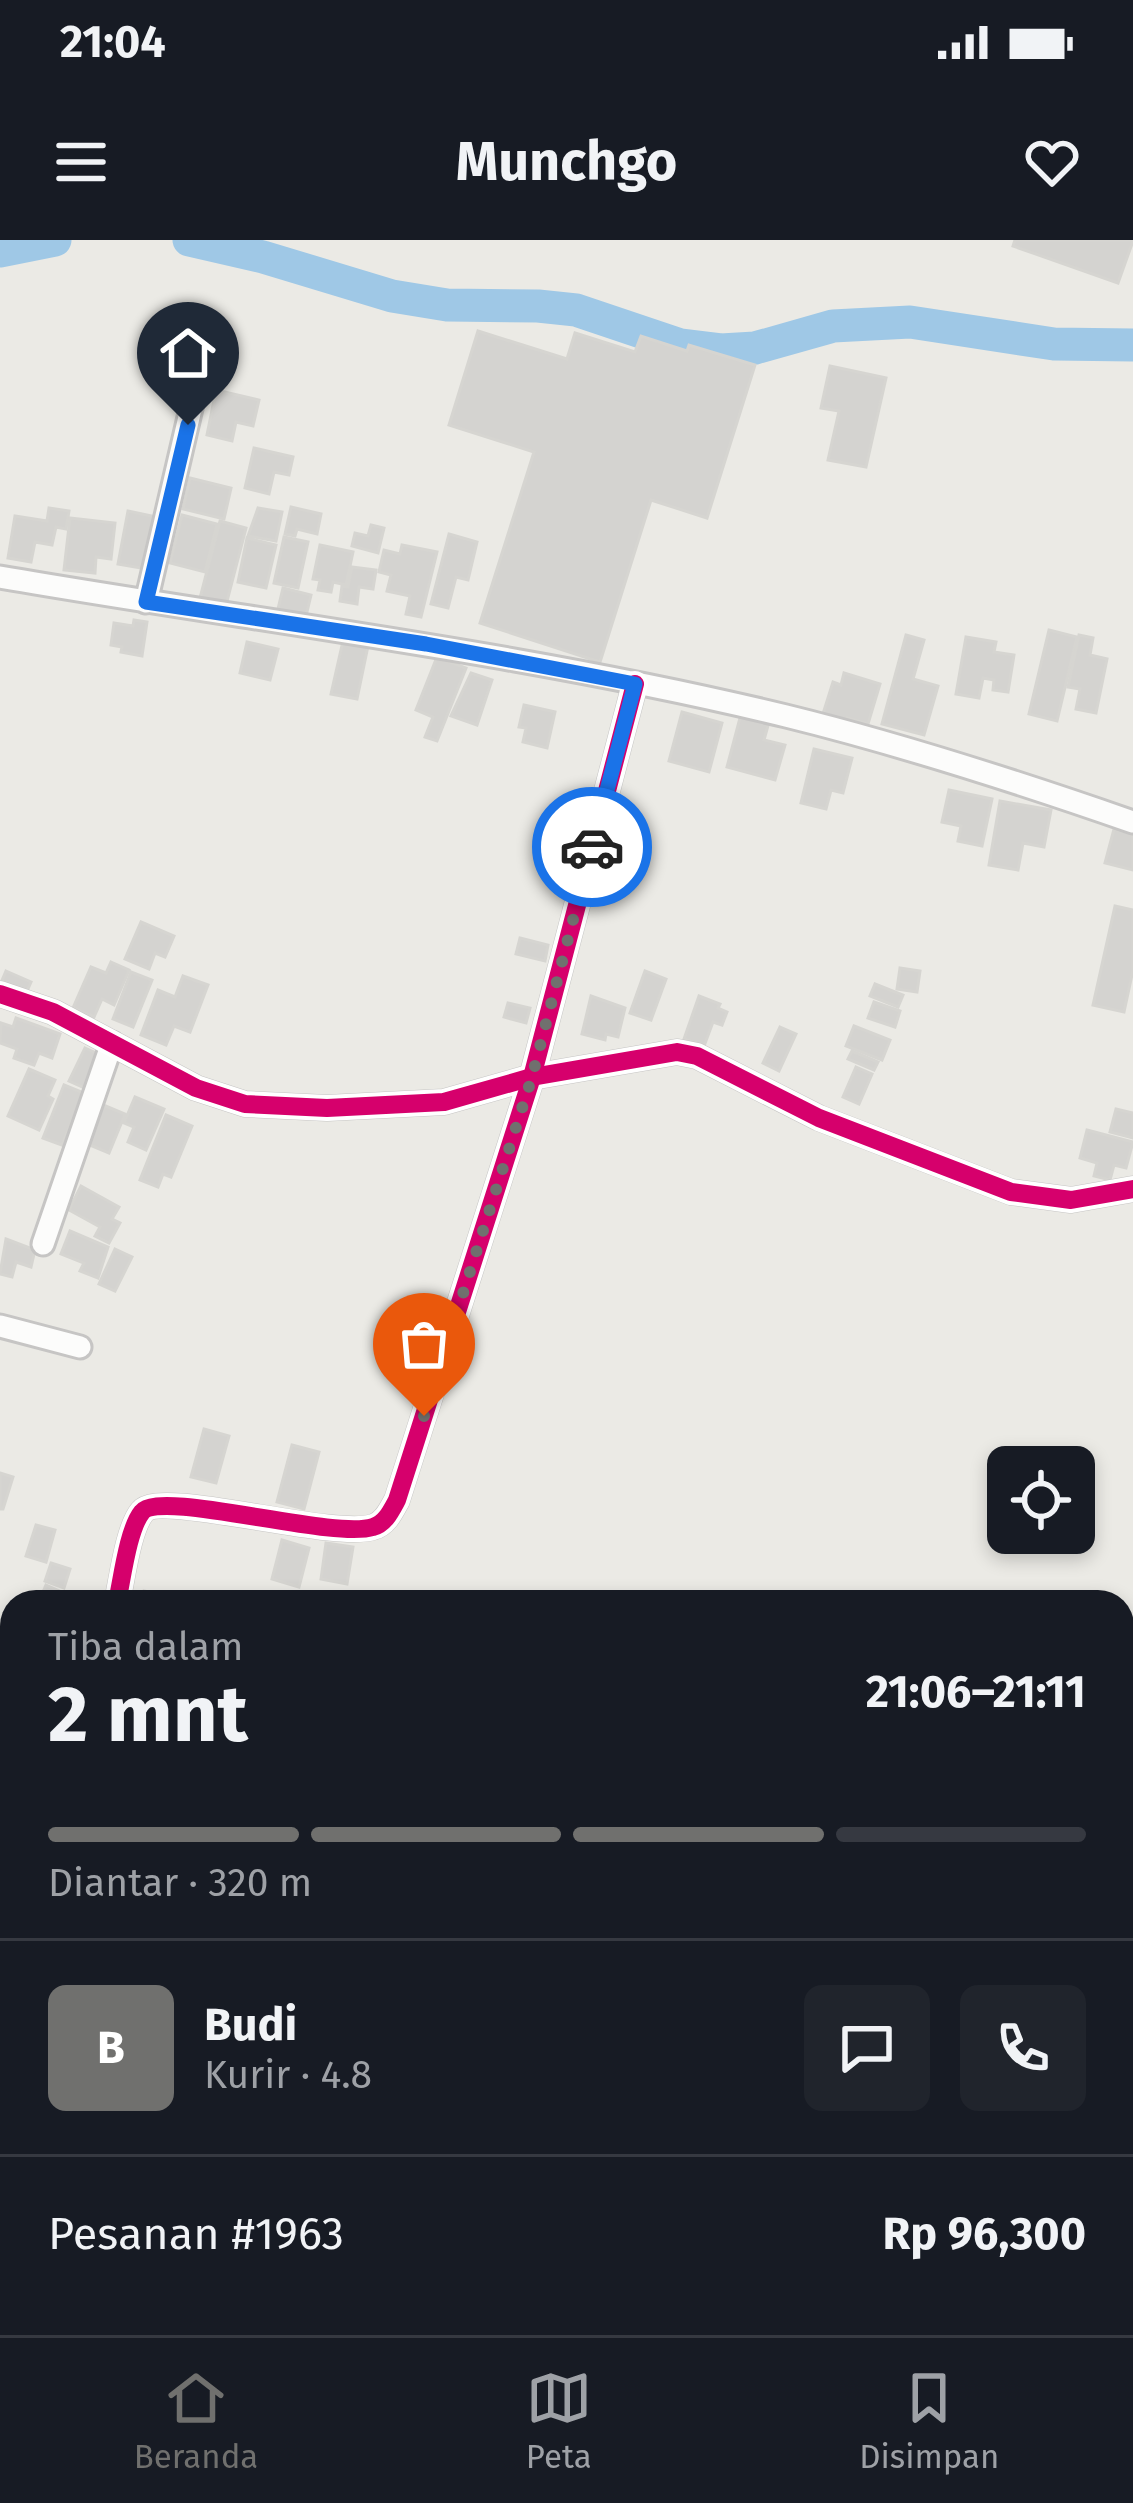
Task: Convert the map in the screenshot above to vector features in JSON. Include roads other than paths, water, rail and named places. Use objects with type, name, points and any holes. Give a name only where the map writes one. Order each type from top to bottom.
[{"type":"street","points":[[146,602],[203,357]]},
{"type":"street","points":[[0,578],[426,644],[635,684],[880,740],[1133,822]]},
{"type":"street","points":[[120,1590],[132,1538],[141,1512],[148,1507],[177,1506],[334,1528],[374,1527],[388,1517],[532,1077],[635,684]]},
{"type":"street","points":[[1,996],[53,1012],[196,1088],[245,1104],[400,1107],[444,1102],[532,1077],[677,1052],[697,1057],[819,1118],[1011,1192],[1070,1200],[1133,1189]]},
{"type":"street","points":[[43,1244],[112,1043]]},
{"type":"street","points":[[0,1326],[80,1347]]},
{"type":"waterway","points":[[0,251],[55,240]]},
{"type":"waterway","points":[[189,240],[392,296],[447,305],[576,310],[680,345],[721,350],[755,348],[833,326],[910,322],[1054,344],[1133,345]]}]
